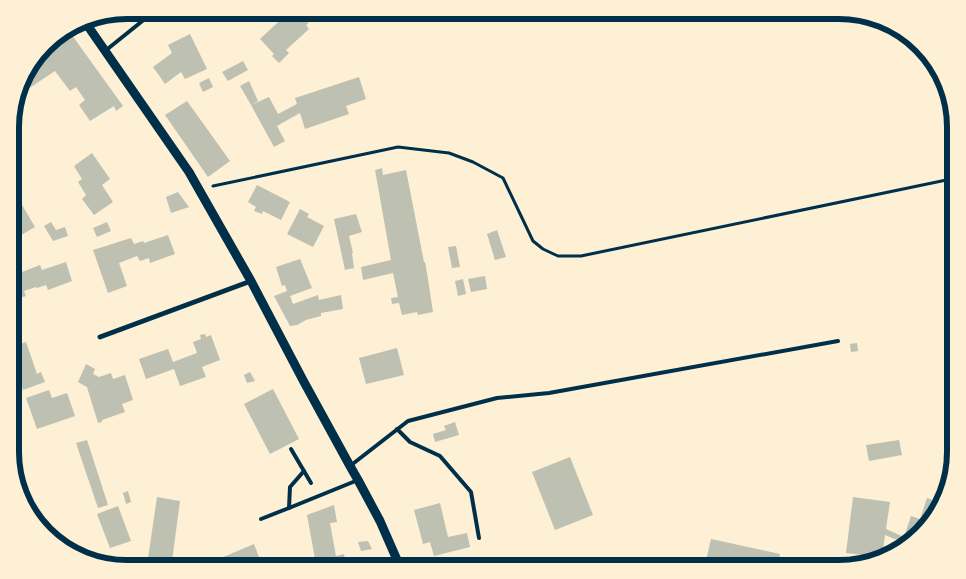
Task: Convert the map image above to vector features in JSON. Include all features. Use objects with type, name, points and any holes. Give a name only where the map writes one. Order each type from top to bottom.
[{"type":"street","points":[[88,26],[189,172],[252,281],[380,521],[397,560]]},
{"type":"street","points":[[100,337],[252,281]]},
{"type":"lane","points":[[105,51],[145,19]]},
{"type":"lane","points":[[350,466],[408,421],[497,398],[549,393],[838,342]]},
{"type":"lane","points":[[398,429],[410,442],[440,456],[471,492],[479,538]]},
{"type":"lane","points":[[291,449],[311,483]]},
{"type":"lane","points":[[289,508],[290,486],[304,471]]},
{"type":"lane","points":[[261,519],[358,480]]},
{"type":"path","points":[[198,189],[398,148],[449,153],[473,162],[502,178],[534,241],[543,249],[558,256],[582,256],[947,180]]},
{"type":"building","points":[[281,19],[312,19],[306,25],[309,29],[286,50],[289,53],[279,63],[272,56],[274,54],[260,39]]},
{"type":"building","points":[[71,34],[123,106],[116,111],[114,106],[90,121],[79,105],[85,100],[76,87],[70,91],[55,71],[24,92],[33,73],[50,50]]},
{"type":"building","points":[[190,34],[207,69],[185,79],[181,72],[165,84],[153,67],[172,53],[168,45]]},
{"type":"building","points":[[243,61],[248,70],[228,81],[222,72]]},
{"type":"building","points":[[359,77],[366,99],[346,106],[349,114],[305,129],[300,113],[277,126],[285,141],[274,147],[251,105],[269,97],[278,114],[297,104],[295,98]]},
{"type":"building","points":[[209,78],[213,87],[203,92],[199,83]]},
{"type":"building","points":[[249,81],[258,101],[251,105],[240,86]]},
{"type":"building","points":[[187,101],[230,161],[208,177],[165,115]]},
{"type":"building","points":[[92,153],[110,179],[102,185],[113,202],[94,215],[82,199],[86,195],[78,182],[82,179],[74,166]]},
{"type":"building","points":[[382,168],[383,175],[406,170],[433,312],[418,315],[417,312],[402,315],[399,303],[392,304],[391,298],[398,297],[393,273],[363,280],[361,267],[391,260],[375,170]]},
{"type":"building","points":[[257,185],[290,202],[281,220],[263,211],[262,214],[254,211],[256,207],[248,202]]},
{"type":"building","points":[[178,192],[189,207],[171,213],[166,197]]},
{"type":"building","points":[[19,200],[35,227],[19,236]]},
{"type":"building","points":[[300,209],[309,214],[307,217],[324,226],[313,247],[287,234]]},
{"type":"building","points":[[356,214],[362,232],[349,236],[354,268],[345,270],[334,219]]},
{"type":"building","points":[[51,222],[56,230],[65,227],[68,236],[53,241],[44,226]]},
{"type":"building","points":[[107,222],[111,231],[97,237],[93,228]]},
{"type":"building","points":[[497,230],[506,257],[495,260],[487,234]]},
{"type":"building","points":[[168,235],[175,254],[150,263],[149,258],[140,261],[137,256],[119,263],[127,286],[108,293],[93,250],[131,238],[134,244],[143,241],[144,243]]},
{"type":"building","points":[[456,246],[460,267],[452,268],[448,247]]},
{"type":"building","points":[[300,259],[312,288],[290,296],[293,304],[318,295],[319,300],[341,295],[343,309],[321,313],[321,316],[290,326],[274,296],[287,291],[285,285],[282,286],[276,267]]},
{"type":"building","points":[[66,262],[72,281],[48,290],[46,285],[36,287],[24,291],[26,296],[19,298],[19,273],[40,265],[42,270]]},
{"type":"building","points":[[485,276],[487,289],[471,292],[468,279]]},
{"type":"building","points":[[463,279],[466,294],[458,296],[455,281]]},
{"type":"building","points":[[205,334],[206,337],[211,335],[220,360],[202,367],[206,377],[180,386],[174,369],[146,379],[139,359],[168,349],[173,362],[197,353],[193,342],[201,339],[200,335]]},
{"type":"building","points":[[26,342],[37,374],[41,372],[45,382],[23,390],[19,378],[19,344]]},
{"type":"building","points":[[857,343],[858,351],[851,352],[850,344]]},
{"type":"building","points":[[397,348],[404,375],[366,384],[359,358]]},
{"type":"building","points":[[86,364],[95,369],[93,374],[99,377],[111,373],[113,379],[125,375],[133,400],[122,404],[125,412],[98,423],[87,387],[78,382]]},
{"type":"building","points":[[250,372],[255,381],[247,383],[244,375]]},
{"type":"building","points":[[273,389],[299,439],[270,454],[244,404]]},
{"type":"building","points":[[49,390],[52,398],[67,393],[75,416],[37,429],[26,398]]},
{"type":"building","points":[[455,422],[459,435],[435,442],[433,434],[446,430],[444,426]]},
{"type":"building","points":[[87,440],[108,505],[98,508],[76,443]]},
{"type":"building","points":[[899,440],[902,455],[869,461],[866,445]]},
{"type":"building","points":[[570,457],[593,515],[555,530],[532,472]]},
{"type":"building","points":[[128,491],[131,502],[126,504],[123,493]]},
{"type":"building","points":[[157,497],[180,501],[172,560],[148,560]]},
{"type":"building","points":[[853,497],[890,502],[886,529],[904,537],[911,516],[920,519],[927,498],[935,501],[916,529],[900,541],[885,535],[883,551],[870,556],[846,553]]},
{"type":"building","points":[[440,503],[448,537],[467,533],[470,547],[434,556],[430,542],[423,544],[414,510]]},
{"type":"building","points":[[334,505],[337,522],[330,523],[336,556],[344,554],[345,560],[312,560],[315,559],[307,515]]},
{"type":"building","points":[[118,506],[131,541],[110,548],[97,514]]},
{"type":"building","points":[[711,539],[780,554],[779,560],[706,560]]},
{"type":"building","points":[[368,541],[372,549],[361,551],[358,542]]},
{"type":"building","points":[[254,544],[260,560],[222,560],[221,558]]}]
